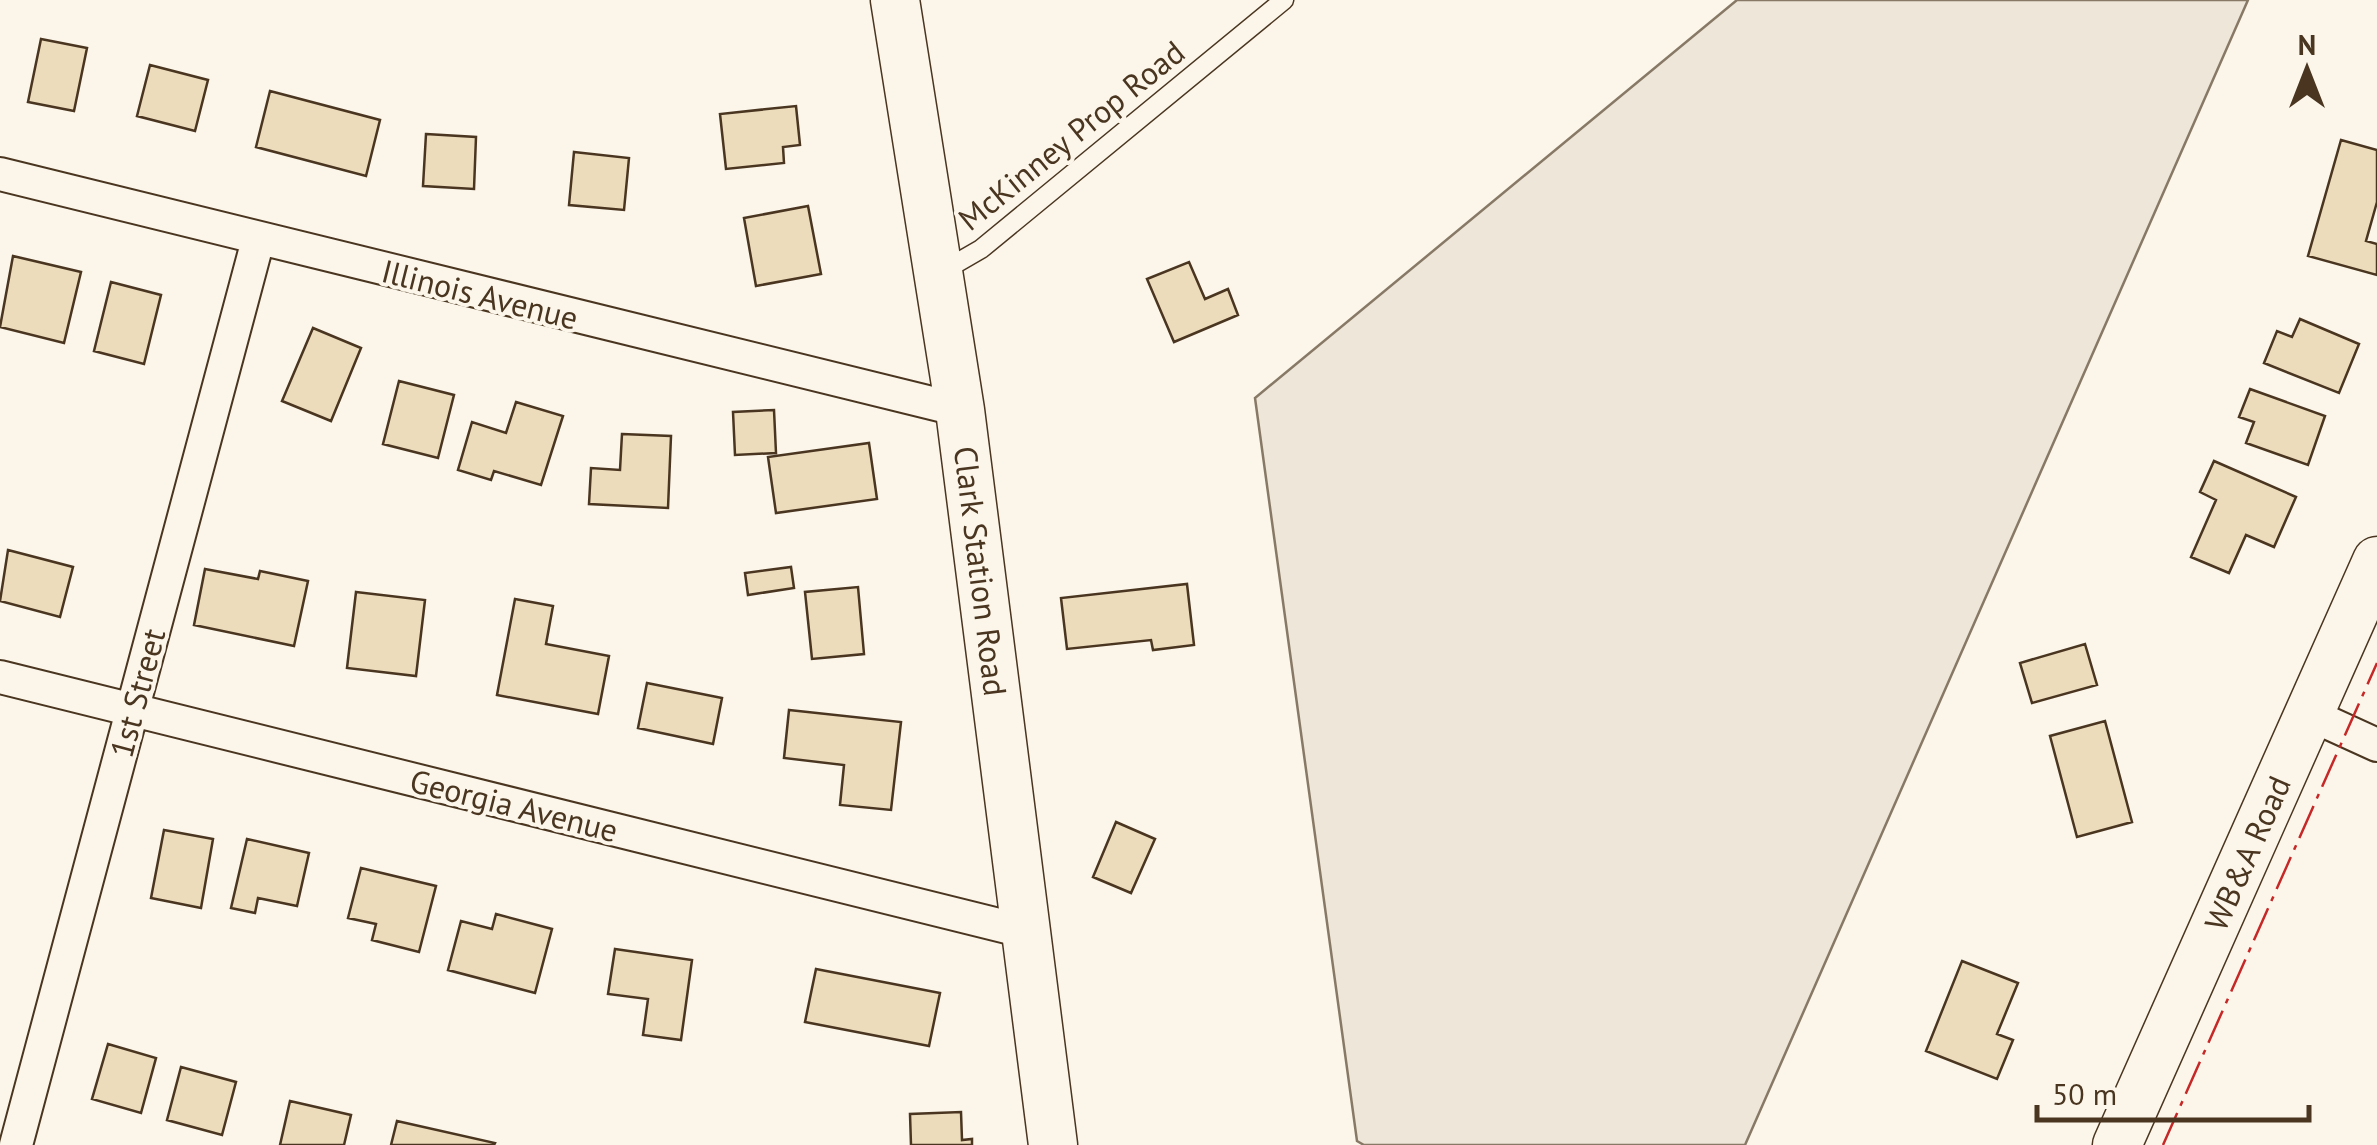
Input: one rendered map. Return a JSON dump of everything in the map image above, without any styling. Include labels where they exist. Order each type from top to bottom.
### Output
[{"type":"street","name":"Clark Station Road","points":[[895,0],[960,410],[1052,1145]]},
{"type":"street","name":"Illinois Avenue","points":[[0,174],[960,410]]},
{"type":"street","name":"1st Street","points":[[16,1145],[258,240]]},
{"type":"street","name":"WB&A Road","points":[[2117,1145],[2377,561]]},
{"type":"street","name":"Georgia Avenue","points":[[0,677],[1027,932]]},
{"type":"street","points":[[2309,714],[2377,745]]},
{"type":"lane","name":"McKinney Prop Road","points":[[938,274],[982,249],[1284,0]]},
{"type":"shaded area","points":[[1737,0],[2248,0],[1745,1145],[1364,1145],[1357,1141],[1255,398]]},
{"type":"building","points":[[41,39],[87,48],[74,111],[28,102]]},
{"type":"building","points":[[150,65],[208,80],[195,131],[137,116]]},
{"type":"building","points":[[270,91],[380,120],[366,176],[256,147]]},
{"type":"building","points":[[796,106],[800,145],[783,147],[784,163],[726,169],[720,114]]},
{"type":"building","points":[[426,134],[476,137],[474,189],[423,186]]},
{"type":"building","points":[[2341,140],[2377,150],[2377,202],[2366,241],[2377,244],[2377,275],[2308,256]]},
{"type":"building","points":[[574,152],[629,158],[624,210],[569,205]]},
{"type":"building","points":[[808,206],[821,274],[756,286],[744,218]]},
{"type":"building","points":[[13,256],[81,272],[64,343],[0,327]]},
{"type":"building","points":[[1189,262],[1205,299],[1228,289],[1238,315],[1174,342],[1147,279]]},
{"type":"building","points":[[111,282],[161,295],[144,364],[94,351]]},
{"type":"building","points":[[2300,319],[2359,344],[2339,393],[2264,363],[2277,331],[2292,337]]},
{"type":"building","points":[[313,328],[361,348],[331,421],[282,401]]},
{"type":"building","points":[[399,381],[454,395],[438,458],[383,444]]},
{"type":"building","points":[[2250,389],[2325,416],[2308,465],[2246,443],[2254,422],[2239,417]]},
{"type":"building","points":[[516,402],[563,416],[541,485],[494,471],[491,480],[458,470],[472,422],[506,433]]},
{"type":"building","points":[[774,410],[776,453],[735,455],[733,412]]},
{"type":"building","points":[[622,434],[671,436],[668,508],[589,504],[591,468],[620,470]]},
{"type":"building","points":[[869,443],[877,499],[776,513],[768,457]]},
{"type":"building","points":[[2214,461],[2296,497],[2274,547],[2246,535],[2229,573],[2191,557],[2216,500],[2200,492]]},
{"type":"building","points":[[8,550],[73,567],[60,617],[0,601]]},
{"type":"building","points":[[791,567],[794,588],[748,595],[745,573]]},
{"type":"building","points":[[205,569],[258,579],[260,571],[308,581],[294,646],[194,625]]},
{"type":"building","points":[[1187,584],[1194,645],[1153,650],[1151,640],[1067,649],[1061,598]]},
{"type":"building","points":[[858,587],[864,654],[812,659],[805,592]]},
{"type":"building","points":[[356,592],[425,600],[416,676],[347,668]]},
{"type":"building","points":[[515,599],[553,606],[546,644],[609,656],[598,714],[497,695]]},
{"type":"building","points":[[2085,644],[2097,685],[2032,703],[2020,663]]},
{"type":"building","points":[[647,683],[722,698],[713,744],[638,728]]},
{"type":"building","points":[[789,710],[901,722],[891,810],[840,805],[844,765],[784,758]]},
{"type":"building","points":[[2105,721],[2132,822],[2077,837],[2050,736]]},
{"type":"building","points":[[1116,822],[1155,839],[1131,893],[1093,877]]},
{"type":"building","points":[[164,830],[213,839],[201,908],[151,898]]},
{"type":"building","points":[[247,839],[309,853],[297,906],[258,898],[255,913],[231,908]]},
{"type":"building","points":[[361,868],[436,886],[419,952],[372,940],[376,924],[348,918]]},
{"type":"building","points":[[496,914],[552,929],[535,993],[448,970],[461,921],[492,929]]},
{"type":"building","points":[[615,949],[692,960],[681,1040],[643,1035],[648,999],[608,994]]},
{"type":"building","points":[[1962,961],[2018,983],[1997,1034],[2013,1040],[1997,1079],[1926,1051]]},
{"type":"building","points":[[816,969],[940,993],[929,1046],[805,1022]]},
{"type":"building","points":[[108,1044],[156,1058],[141,1113],[92,1099]]},
{"type":"building","points":[[181,1067],[236,1082],[222,1135],[167,1120]]},
{"type":"building","points":[[290,1101],[351,1115],[344,1145],[280,1145]]},
{"type":"building","points":[[961,1112],[962,1140],[972,1139],[972,1145],[911,1145],[910,1114]]},
{"type":"building","points":[[397,1121],[495,1143],[391,1145]]},
{"type":"power","points":[[2163,1145],[2377,663]]}]
